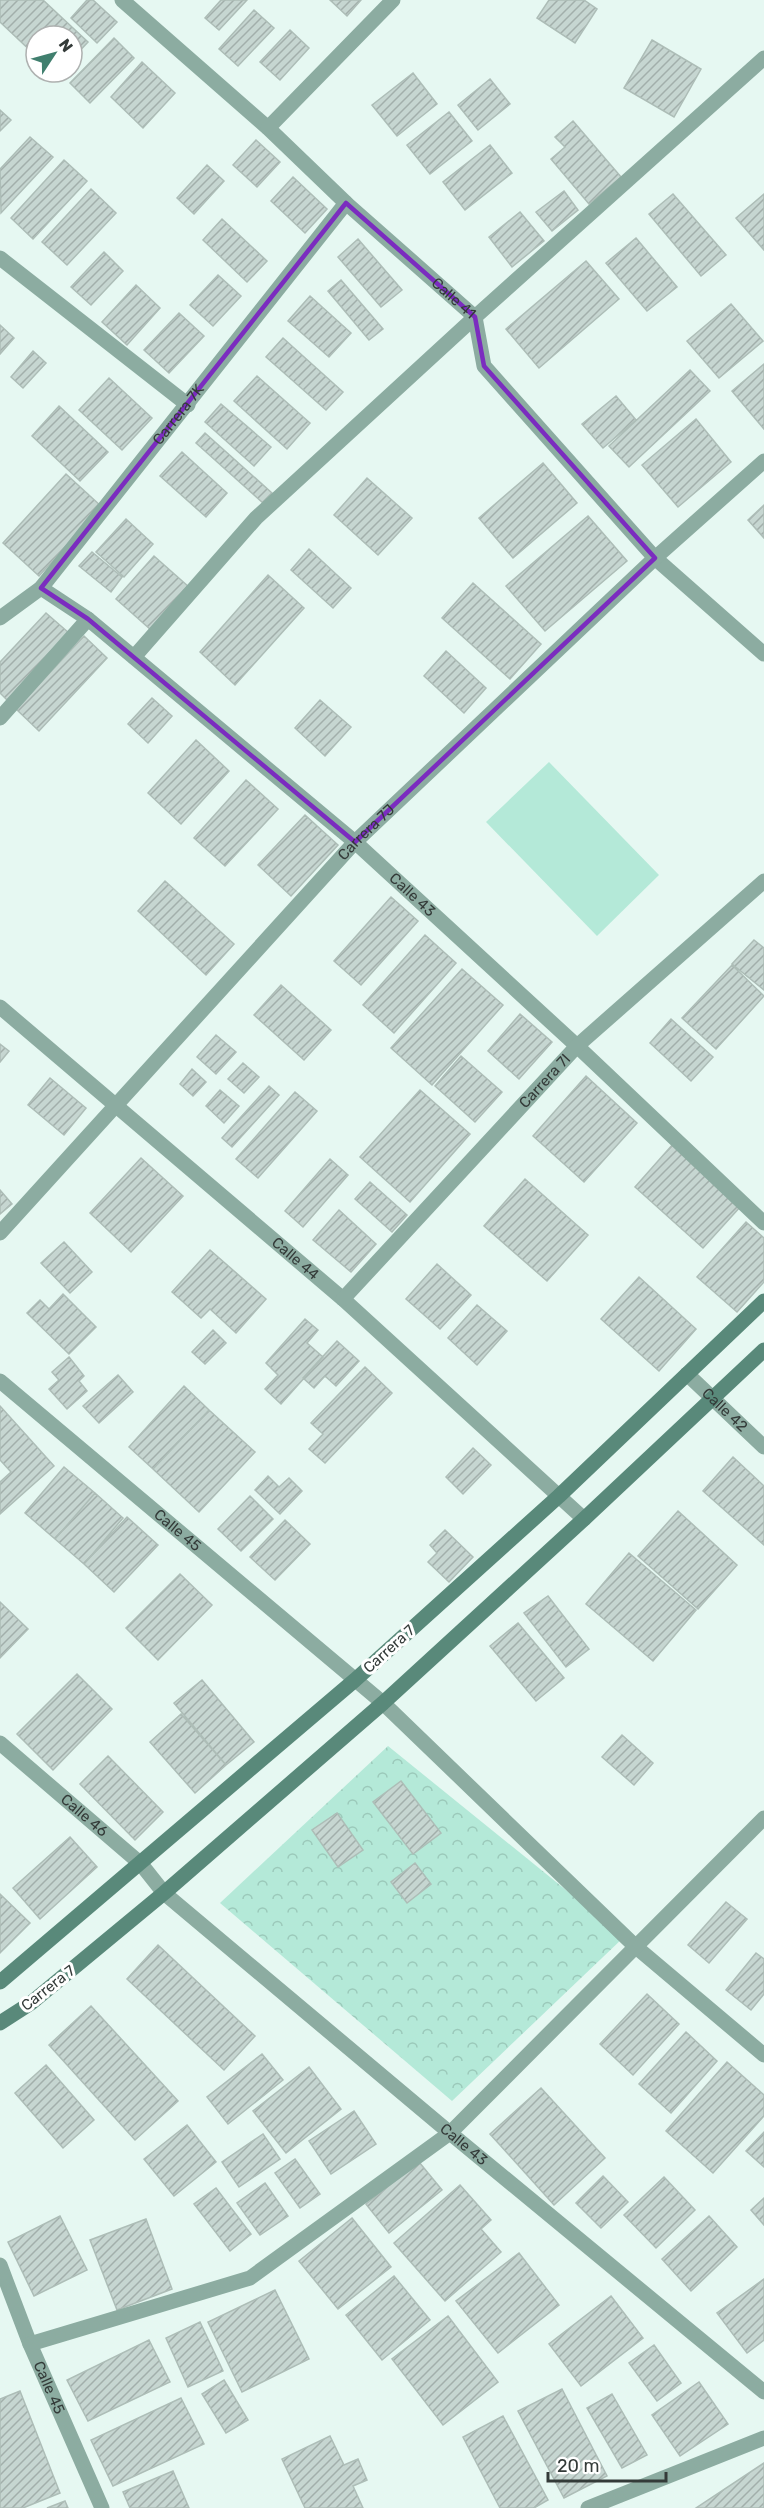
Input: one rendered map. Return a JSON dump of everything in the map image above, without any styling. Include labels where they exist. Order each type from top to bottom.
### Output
[{"type":"street","name":"Calle 41","points":[[122,0],[268,128],[346,203],[476,317],[484,366],[655,558],[764,654]]},
{"type":"street","points":[[268,128],[393,0]]},
{"type":"street","points":[[134,657],[256,519],[764,58]]},
{"type":"street","name":"Carrera 7K","points":[[0,618],[41,588],[346,203]]},
{"type":"street","points":[[0,258],[188,405]]},
{"type":"street","name":"Carrera 7J","points":[[0,1233],[355,842],[655,558],[764,461]]},
{"type":"street","name":"Calle 43","points":[[41,588],[88,619],[355,842],[577,1046],[764,1223]]},
{"type":"street","points":[[0,718],[88,619]]},
{"type":"street","name":"Carrera 7I","points":[[343,1299],[577,1046],[764,881]]},
{"type":"street","name":"Calle 44","points":[[0,1007],[343,1299],[584,1519]]},
{"type":"street","name":"Carrera 7","points":[[0,1982],[355,1680],[559,1496],[764,1301]]},
{"type":"street","name":"Carrera 7","points":[[0,2023],[31,2003],[164,1893],[383,1703],[764,1350]]},
{"type":"street","name":"Calle 42","points":[[687,1374],[764,1447]]},
{"type":"street","name":"Calle 45","points":[[0,1381],[355,1680]]},
{"type":"street","points":[[355,1680],[383,1703],[636,1947],[764,2055]]},
{"type":"street","name":"Calle 46","points":[[0,1743],[141,1864],[164,1893]]},
{"type":"street","points":[[30,2344],[250,2278],[450,2133],[764,1818]]},
{"type":"street","name":"Calle 43","points":[[164,1893],[764,2392]]},
{"type":"street","name":"Calle 45","points":[[0,2265],[30,2344],[102,2508]]},
{"type":"street","points":[[588,2508],[764,2438]]},
{"type":"highlighted area","points":[[346,203],[475,317],[484,366],[655,558],[355,842],[88,619],[41,588]]},
{"type":"green space","points":[[549,762],[659,875],[597,936],[486,822]]},
{"type":"green space","points":[[388,1746],[624,1937],[452,2101],[220,1903]]},
{"type":"building","points":[[0,0],[43,0],[69,24],[24,24],[24,45],[0,22]]},
{"type":"building","points":[[87,0],[93,0],[117,22],[97,43],[84,30],[84,24],[77,24],[71,18]]},
{"type":"building","points":[[221,0],[247,0],[219,30],[205,18]]},
{"type":"building","points":[[330,0],[361,0],[347,16]]},
{"type":"building","points":[[549,0],[584,0],[597,9],[575,43],[537,18]]},
{"type":"building","points":[[254,10],[274,28],[238,66],[219,49]]},
{"type":"building","points":[[290,30],[309,48],[280,80],[260,62]]},
{"type":"building","points":[[114,38],[134,58],[90,103],[71,84],[84,84],[84,69]]},
{"type":"building","points":[[652,40],[701,69],[674,117],[624,88]]},
{"type":"building","points":[[142,62],[175,93],[143,128],[111,97]]},
{"type":"building","points":[[413,73],[437,104],[397,136],[372,105]]},
{"type":"building","points":[[490,79],[510,104],[478,130],[458,105]]},
{"type":"building","points":[[0,110],[11,120],[0,131]]},
{"type":"building","points":[[449,112],[472,141],[430,174],[407,145]]},
{"type":"building","points":[[573,121],[621,177],[589,204],[551,159],[565,147],[555,137]]},
{"type":"building","points":[[30,137],[53,157],[1,213],[0,169]]},
{"type":"building","points":[[256,140],[280,162],[257,187],[233,165]]},
{"type":"building","points":[[490,145],[512,173],[465,210],[443,182]]},
{"type":"building","points":[[64,160],[87,181],[33,239],[11,218]]},
{"type":"building","points":[[207,165],[224,181],[194,214],[177,198]]},
{"type":"building","points":[[293,177],[327,209],[305,233],[271,201]]},
{"type":"building","points":[[91,189],[116,213],[67,265],[42,242]]},
{"type":"building","points":[[564,191],[578,210],[552,231],[536,212]]},
{"type":"building","points":[[673,194],[726,255],[701,276],[649,214]]},
{"type":"building","points":[[764,194],[764,250],[736,218]]},
{"type":"building","points":[[520,212],[544,241],[512,267],[489,237]]},
{"type":"building","points":[[222,219],[267,261],[247,282],[203,240]]},
{"type":"building","points":[[636,238],[677,287],[647,311],[606,263]]},
{"type":"building","points":[[358,239],[402,290],[381,307],[338,257]]},
{"type":"building","points":[[104,252],[123,271],[91,305],[71,287]]},
{"type":"building","points":[[586,261],[619,299],[539,368],[506,329]]},
{"type":"building","points":[[218,275],[241,296],[213,326],[190,305]]},
{"type":"building","points":[[341,280],[383,329],[369,340],[328,291]]},
{"type":"building","points":[[136,285],[160,308],[127,345],[102,322]]},
{"type":"building","points":[[310,296],[351,333],[329,357],[288,321]]},
{"type":"building","points":[[731,304],[763,341],[719,378],[687,341]]},
{"type":"building","points":[[179,313],[204,336],[169,373],[144,350]]},
{"type":"building","points":[[0,325],[14,338],[0,354]]},
{"type":"building","points":[[283,338],[343,392],[326,410],[266,357]]},
{"type":"building","points":[[33,351],[46,363],[23,388],[11,377]]},
{"type":"building","points":[[764,364],[764,429],[732,391]]},
{"type":"building","points":[[690,370],[710,391],[629,467],[609,446]]},
{"type":"building","points":[[257,376],[310,423],[287,449],[234,401]]},
{"type":"building","points":[[109,378],[152,418],[122,450],[79,410]]},
{"type":"building","points":[[616,396],[636,420],[603,448],[582,424]]},
{"type":"building","points":[[221,404],[271,447],[254,466],[205,422]]},
{"type":"building","points":[[59,406],[108,452],[80,481],[32,436]]},
{"type":"building","points":[[696,419],[731,462],[678,507],[642,465]]},
{"type":"building","points":[[205,433],[272,493],[263,503],[196,443]]},
{"type":"building","points":[[182,452],[227,493],[206,517],[160,476]]},
{"type":"building","points":[[543,463],[577,503],[513,558],[479,518]]},
{"type":"building","points":[[66,474],[102,507],[39,576],[3,543]]},
{"type":"building","points":[[367,478],[412,518],[378,555],[334,515]]},
{"type":"building","points":[[764,505],[764,538],[748,520]]},
{"type":"building","points":[[588,516],[627,561],[545,631],[506,586]]},
{"type":"building","points":[[126,519],[153,544],[124,577],[96,552]]},
{"type":"building","points":[[309,549],[351,588],[333,608],[291,570]]},
{"type":"building","points":[[92,552],[122,577],[111,592],[79,566]]},
{"type":"building","points":[[154,556],[189,587],[151,630],[116,599]]},
{"type":"building","points":[[268,575],[304,608],[235,685],[200,652]]},
{"type":"building","points":[[473,583],[541,644],[510,679],[442,618]]},
{"type":"building","points":[[46,613],[69,633],[7,700],[0,693],[0,662]]},
{"type":"building","points":[[84,636],[107,658],[39,731],[16,709]]},
{"type":"building","points":[[446,651],[486,688],[464,713],[424,676]]},
{"type":"building","points":[[152,698],[172,716],[148,743],[128,724]]},
{"type":"building","points":[[320,700],[351,727],[325,756],[295,728]]},
{"type":"building","points":[[196,740],[229,771],[181,824],[148,793]]},
{"type":"building","points":[[246,780],[278,809],[225,866],[194,838]]},
{"type":"building","points":[[305,815],[338,845],[291,896],[258,865]]},
{"type":"building","points":[[165,881],[234,944],[206,975],[138,911]]},
{"type":"building","points":[[391,897],[418,921],[361,985],[334,961]]},
{"type":"building","points":[[425,935],[456,963],[394,1033],[363,1005]]},
{"type":"building","points":[[754,940],[764,948],[764,990],[732,964]]},
{"type":"building","points":[[732,965],[764,996],[716,1049],[682,1018]]},
{"type":"building","points":[[462,969],[503,1005],[432,1085],[391,1048]]},
{"type":"building","points":[[281,985],[331,1030],[304,1060],[254,1015]]},
{"type":"building","points":[[520,1014],[552,1042],[519,1079],[488,1051]]},
{"type":"building","points":[[671,1019],[713,1057],[691,1081],[650,1043]]},
{"type":"building","points":[[216,1035],[236,1052],[216,1074],[197,1057]]},
{"type":"building","points":[[0,1044],[9,1051],[0,1062]]},
{"type":"building","points":[[461,1056],[502,1092],[475,1122],[435,1086]]},
{"type":"building","points":[[243,1063],[259,1077],[244,1093],[228,1079]]},
{"type":"building","points":[[192,1069],[206,1082],[193,1096],[180,1084]]},
{"type":"building","points":[[586,1076],[637,1123],[584,1182],[533,1136]]},
{"type":"building","points":[[50,1078],[86,1108],[64,1135],[28,1105]]},
{"type":"building","points":[[269,1086],[279,1095],[232,1147],[222,1138]]},
{"type":"building","points":[[220,1090],[239,1106],[224,1123],[206,1106]]},
{"type":"building","points":[[420,1090],[470,1134],[410,1202],[360,1157]]},
{"type":"building","points":[[295,1092],[317,1111],[258,1178],[236,1159]]},
{"type":"building","points":[[673,1144],[741,1206],[703,1248],[635,1187]]},
{"type":"building","points":[[141,1158],[183,1196],[131,1252],[90,1213]]},
{"type":"building","points":[[330,1159],[348,1175],[303,1227],[285,1211]]},
{"type":"building","points":[[525,1179],[588,1235],[547,1281],[484,1226]]},
{"type":"building","points":[[370,1182],[407,1215],[392,1232],[355,1199]]},
{"type":"building","points":[[0,1190],[12,1204],[0,1214]]},
{"type":"building","points":[[339,1210],[376,1244],[351,1272],[313,1240]]},
{"type":"building","points":[[746,1222],[764,1238],[764,1282],[737,1312],[697,1277]]},
{"type":"building","points":[[64,1242],[92,1272],[70,1293],[41,1263]]},
{"type":"building","points":[[210,1250],[266,1299],[236,1333],[210,1309],[201,1318],[172,1292]]},
{"type":"building","points":[[437,1264],[471,1295],[440,1329],[406,1299]]},
{"type":"building","points":[[639,1277],[696,1329],[659,1371],[601,1319]]},
{"type":"building","points":[[63,1294],[96,1327],[69,1354],[27,1313],[40,1300],[49,1309]]},
{"type":"building","points":[[477,1305],[507,1331],[477,1365],[448,1338]]},
{"type":"building","points":[[305,1319],[318,1330],[307,1343],[323,1357],[281,1404],[265,1389],[278,1375],[266,1363]]},
{"type":"building","points":[[213,1330],[226,1343],[205,1364],[192,1352]]},
{"type":"building","points":[[337,1341],[359,1361],[336,1386],[325,1376],[314,1388],[303,1378]]},
{"type":"building","points":[[69,1357],[84,1376],[79,1381],[87,1391],[67,1409],[49,1389],[59,1380],[52,1372]]},
{"type":"building","points":[[365,1367],[392,1393],[325,1463],[309,1449],[323,1434],[311,1423]]},
{"type":"building","points":[[118,1375],[133,1392],[99,1423],[83,1406]]},
{"type":"building","points":[[184,1386],[209,1410],[153,1469],[129,1447]]},
{"type":"building","points":[[0,1406],[54,1466],[0,1514],[0,1482],[11,1472],[0,1460]]},
{"type":"building","points":[[209,1410],[255,1452],[199,1512],[153,1469]]},
{"type":"building","points":[[473,1448],[491,1465],[463,1494],[446,1477]]},
{"type":"building","points":[[733,1457],[764,1486],[764,1545],[703,1491]]},
{"type":"building","points":[[64,1467],[95,1493],[55,1539],[25,1513]]},
{"type":"building","points":[[268,1476],[279,1487],[289,1478],[302,1491],[280,1514],[255,1490]]},
{"type":"building","points":[[95,1493],[123,1518],[84,1564],[55,1539]]},
{"type":"building","points":[[250,1496],[273,1519],[241,1551],[218,1529]]},
{"type":"building","points":[[678,1511],[737,1565],[698,1609],[638,1556]]},
{"type":"building","points":[[127,1517],[158,1545],[114,1592],[84,1564]]},
{"type":"building","points":[[285,1520],[310,1544],[275,1580],[250,1557]]},
{"type":"building","points":[[445,1530],[473,1557],[449,1582],[428,1562],[437,1553],[430,1545]]},
{"type":"building","points":[[629,1553],[696,1610],[653,1661],[586,1604]]},
{"type":"building","points":[[180,1574],[212,1605],[158,1660],[126,1628]]},
{"type":"building","points":[[548,1596],[589,1649],[566,1667],[524,1613]]},
{"type":"building","points":[[0,1602],[28,1629],[0,1658]]},
{"type":"building","points":[[518,1623],[564,1678],[536,1701],[490,1646]]},
{"type":"building","points":[[77,1674],[112,1709],[53,1770],[17,1734]]},
{"type":"building","points":[[202,1680],[254,1742],[226,1765],[174,1703]]},
{"type":"building","points":[[181,1714],[226,1765],[195,1793],[150,1742]]},
{"type":"building","points":[[622,1735],[653,1763],[634,1785],[602,1757]]},
{"type":"building","points":[[108,1756],[163,1812],[135,1840],[80,1784]]},
{"type":"building","points":[[401,1781],[441,1833],[413,1854],[373,1802]]},
{"type":"building","points":[[337,1813],[363,1850],[338,1867],[312,1830]]},
{"type":"building","points":[[70,1837],[97,1867],[40,1919],[13,1888]]},
{"type":"building","points":[[415,1863],[431,1884],[407,1903],[391,1882]]},
{"type":"building","points":[[0,1894],[30,1923],[0,1953]]},
{"type":"building","points":[[726,1902],[747,1919],[709,1963],[688,1945]]},
{"type":"building","points":[[158,1945],[255,2036],[224,2070],[127,1979]]},
{"type":"building","points":[[756,1953],[764,1959],[764,1994],[751,2010],[726,1990]]},
{"type":"building","points":[[647,1994],[679,2024],[633,2075],[600,2044]]},
{"type":"building","points":[[91,2006],[178,2101],[135,2140],[49,2045]]},
{"type":"building","points":[[686,2032],[717,2061],[671,2113],[639,2084]]},
{"type":"building","points":[[262,2054],[283,2080],[228,2124],[207,2097]]},
{"type":"building","points":[[727,2062],[764,2095],[764,2116],[713,2173],[666,2131]]},
{"type":"building","points":[[46,2065],[94,2120],[63,2148],[15,2093]]},
{"type":"building","points":[[309,2067],[341,2109],[286,2153],[253,2111]]},
{"type":"building","points":[[541,2088],[605,2158],[554,2205],[490,2134]]},
{"type":"building","points":[[354,2111],[376,2144],[331,2174],[309,2141]]},
{"type":"building","points":[[187,2125],[216,2162],[174,2196],[144,2159]]},
{"type":"building","points":[[764,2132],[764,2167],[746,2151]]},
{"type":"building","points":[[263,2134],[280,2159],[239,2187],[222,2162]]},
{"type":"building","points":[[295,2159],[320,2194],[300,2208],[275,2173]]},
{"type":"building","points":[[419,2162],[442,2190],[389,2233],[366,2204]]},
{"type":"building","points":[[603,2176],[628,2202],[601,2228],[576,2203]]},
{"type":"building","points":[[664,2177],[695,2210],[656,2248],[624,2215]]},
{"type":"building","points":[[265,2183],[288,2216],[260,2235],[237,2203]]},
{"type":"building","points":[[460,2185],[491,2220],[481,2229],[501,2252],[445,2301],[394,2243]]},
{"type":"building","points":[[216,2188],[251,2234],[230,2251],[194,2204]]},
{"type":"building","points":[[764,2198],[764,2225],[751,2210]]},
{"type":"building","points":[[60,2216],[87,2270],[34,2296],[8,2242]]},
{"type":"building","points":[[709,2216],[737,2247],[691,2291],[662,2259]]},
{"type":"building","points":[[352,2218],[391,2267],[338,2309],[299,2261]]},
{"type":"building","points":[[146,2219],[172,2289],[117,2310],[90,2240]]},
{"type":"building","points":[[519,2253],[559,2305],[498,2353],[456,2301]]},
{"type":"building","points":[[394,2276],[430,2320],[382,2360],[346,2315]]},
{"type":"building","points":[[764,2279],[764,2340],[747,2353],[717,2313]]},
{"type":"building","points":[[275,2290],[309,2359],[242,2392],[208,2322]]},
{"type":"building","points":[[611,2296],[643,2338],[581,2386],[549,2344]]},
{"type":"building","points":[[448,2316],[498,2382],[443,2425],[392,2359]]},
{"type":"building","points":[[200,2322],[223,2371],[188,2387],[166,2338]]},
{"type":"building","points":[[149,2340],[170,2382],[88,2421],[67,2380]]},
{"type":"building","points":[[654,2345],[681,2383],[657,2401],[629,2363]]},
{"type":"building","points":[[224,2380],[248,2420],[226,2433],[202,2394]]},
{"type":"building","points":[[699,2382],[728,2424],[680,2456],[652,2415]]},
{"type":"building","points":[[562,2389],[607,2476],[564,2498],[518,2411]]},
{"type":"building","points":[[20,2391],[60,2493],[23,2508],[0,2508],[0,2399]]},
{"type":"building","points":[[612,2394],[647,2455],[622,2468],[587,2408]]},
{"type":"building","points":[[181,2398],[204,2444],[113,2486],[91,2440]]},
{"type":"building","points":[[503,2416],[548,2500],[534,2508],[500,2508],[463,2437]]},
{"type":"building","points":[[330,2436],[344,2465],[358,2459],[367,2480],[353,2486],[363,2508],[305,2508],[282,2459]]},
{"type":"building","points":[[764,2463],[764,2508],[696,2508]]},
{"type":"building","points":[[173,2471],[189,2508],[130,2508],[123,2492]]},
{"type":"building","points":[[65,2501],[68,2508],[47,2508]]}]
